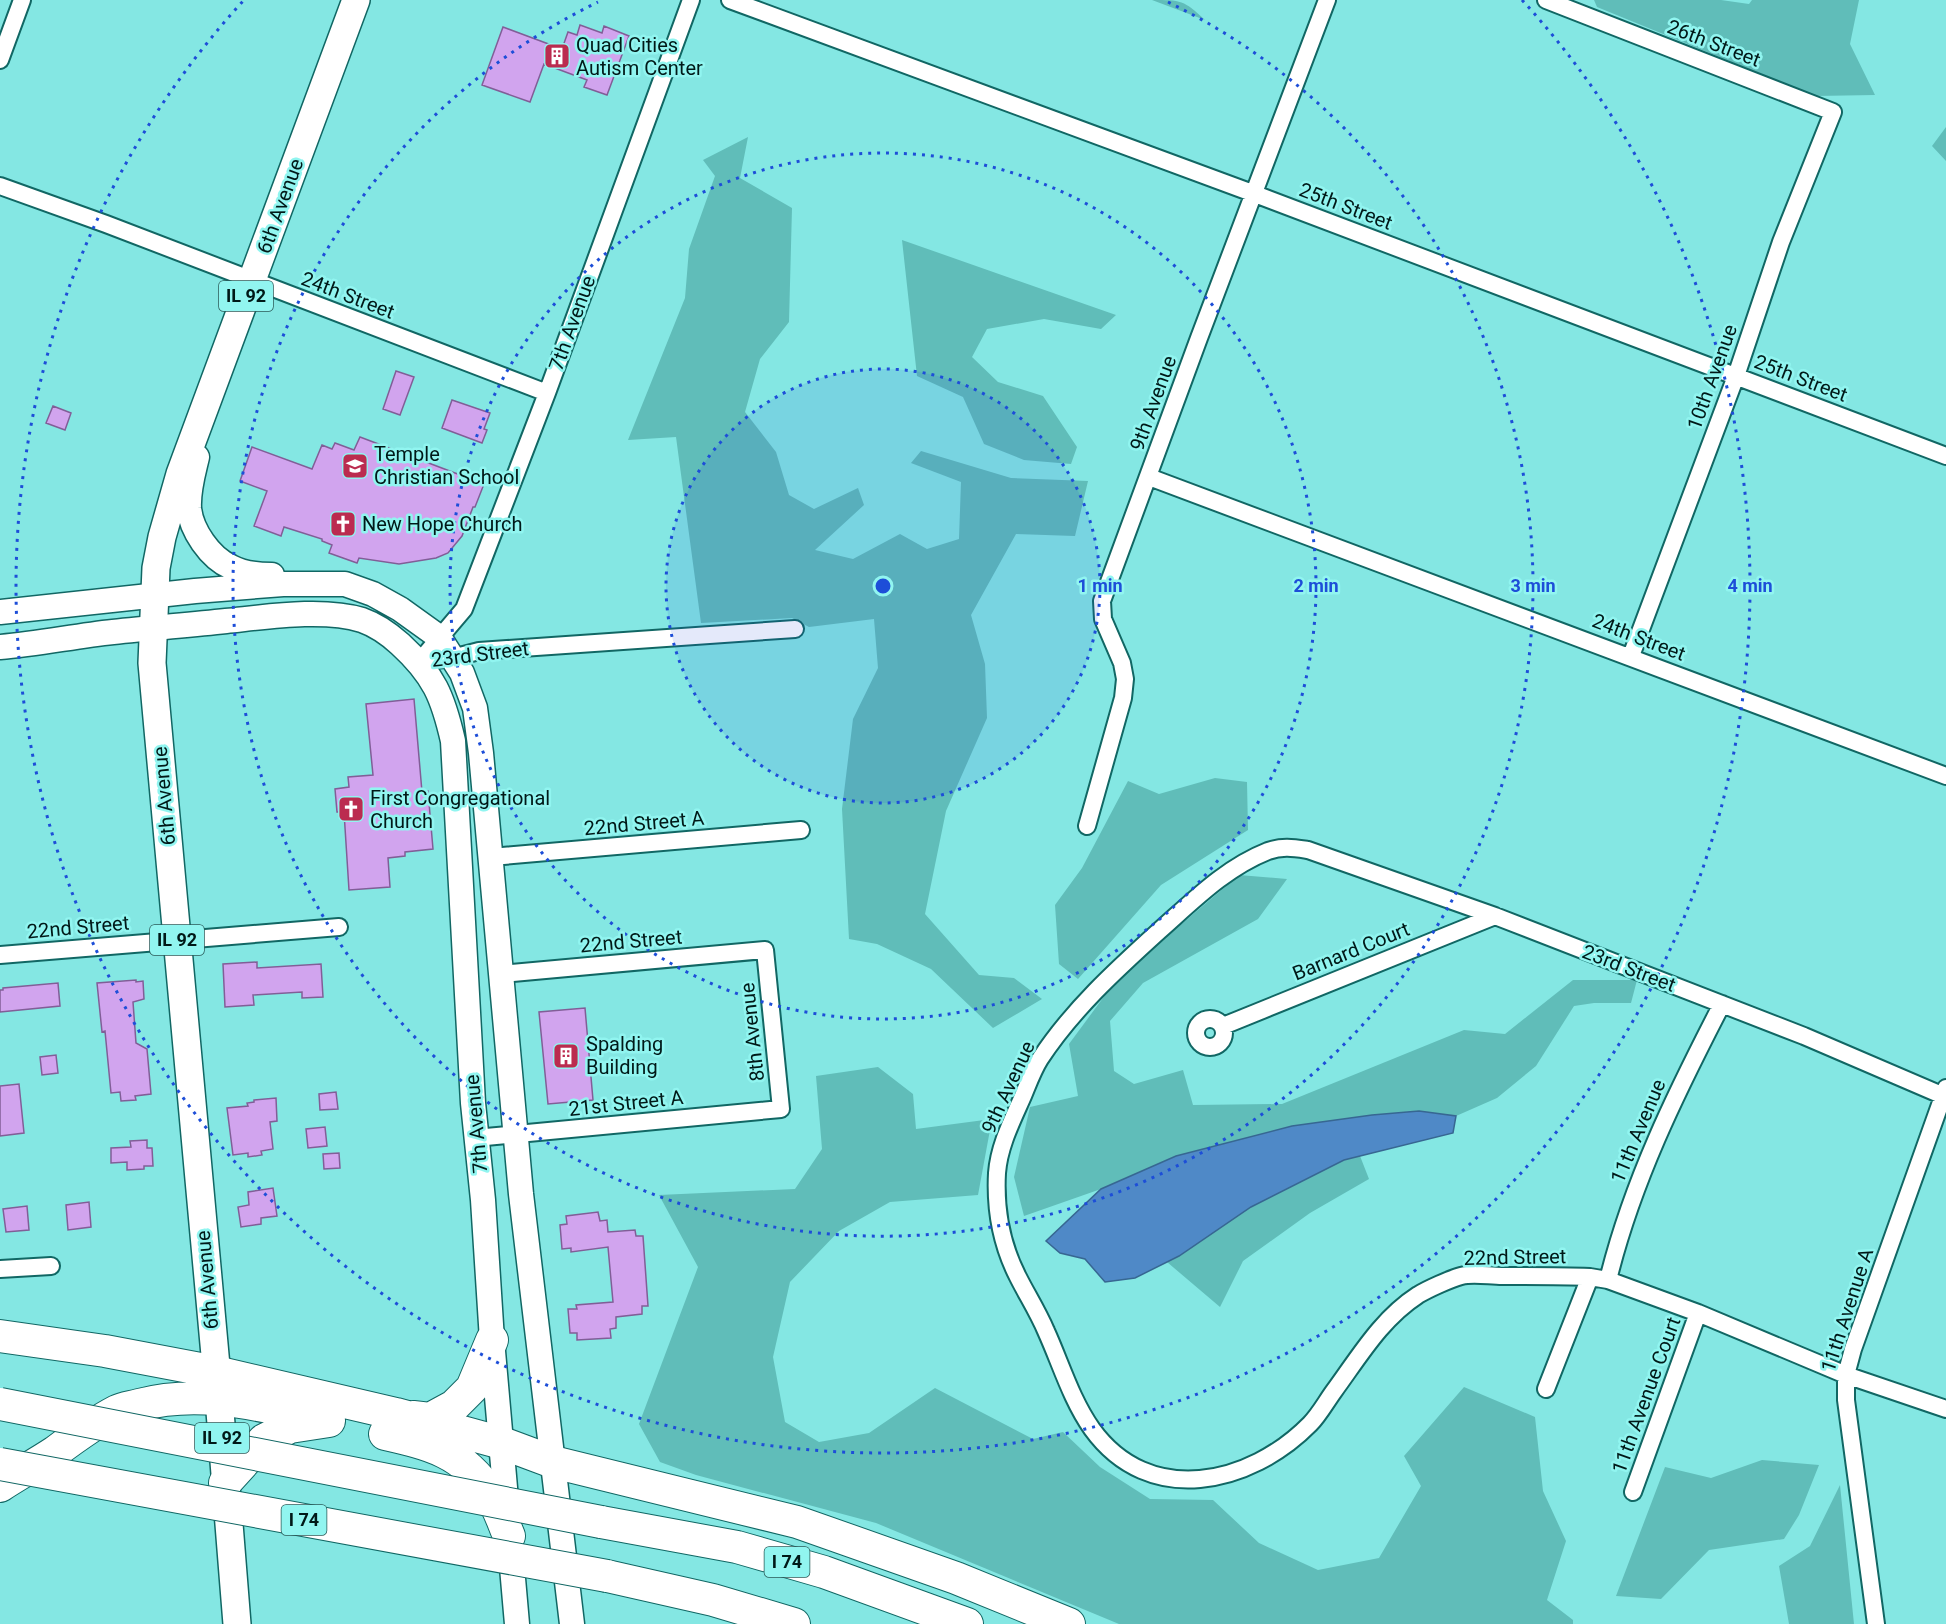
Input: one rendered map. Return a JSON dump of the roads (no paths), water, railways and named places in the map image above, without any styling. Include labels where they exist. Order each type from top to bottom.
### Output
[{"type":"highway","points":[[0,1336],[105,1351],[218,1386],[265,1406],[416,1441],[454,1455],[472,1471],[490,1494],[509,1536]]},
{"type":"highway","points":[[0,1486],[53,1453],[84,1430],[119,1410],[151,1402],[182,1399],[218,1386],[430,1419],[454,1406],[472,1388],[492,1340]]},
{"type":"highway","name":"I 74","points":[[0,1404],[737,1547],[825,1572],[967,1624]]},
{"type":"highway","points":[[396,1414],[501,1443],[553,1462],[797,1522],[956,1578],[1069,1624]]},
{"type":"highway","points":[[225,1483],[264,1440],[290,1427],[329,1421]]},
{"type":"highway","name":"I 74","points":[[0,1464],[607,1576],[713,1600],[794,1624]]},
{"type":"main road","name":"6th Avenue","points":[[237,1624],[218,1386],[152,663],[156,568],[170,505],[356,0]]},
{"type":"main road","points":[[215,382],[189,490],[189,510],[195,528],[205,545],[231,568],[263,575],[307,574],[345,584]]},
{"type":"main road","name":"23rd Street","points":[[0,612],[283,584],[345,584],[373,594],[400,609],[439,637]]},
{"type":"main road","name":"23rd Street","points":[[0,647],[154,628],[311,614],[362,620],[389,634],[419,662]]},
{"type":"main road","name":"7th Avenue","points":[[439,637],[462,673],[475,708],[531,1291],[572,1624]]},
{"type":"main road","name":"7th Avenue","points":[[419,662],[432,679],[446,709],[453,741],[475,1138],[483,1200],[492,1340],[517,1624]]},
{"type":"street","points":[[0,60],[22,0]]},
{"type":"street","name":"7th Avenue","points":[[419,662],[464,609],[547,393],[691,0]]},
{"type":"street","name":"25th Street","points":[[730,0],[1255,194],[1946,456]]},
{"type":"street","name":"9th Avenue","points":[[1087,826],[1123,698],[1125,680],[1118,650],[1103,619],[1102,601],[1328,0]]},
{"type":"street","name":"26th Street","points":[[1546,0],[1833,112]]},
{"type":"street","name":"10th Avenue","points":[[1631,656],[1736,376],[1781,242],[1833,112]]},
{"type":"street","name":"24th Street","points":[[0,186],[547,393]]},
{"type":"street","name":"24th Street","points":[[1149,477],[1946,776]]},
{"type":"street","name":"23rd Street","points":[[419,662],[487,650],[795,629]]},
{"type":"street","name":"22nd Street A","points":[[491,857],[801,830]]},
{"type":"street","name":"9th Avenue","points":[[1071,1393],[1046,1330],[1009,1257],[997,1216],[998,1168],[1004,1139],[1038,1062],[1059,1032],[1091,995],[1216,880],[1246,861],[1271,850],[1288,847],[1308,850]]},
{"type":"street","name":"23rd Street","points":[[1308,850],[1495,916],[1804,1035],[1945,1094]]},
{"type":"street","name":"Barnard Court","points":[[1223,1026],[1495,916]]},
{"type":"street","name":"22nd Street","points":[[0,955],[339,927]]},
{"type":"street","name":"22nd Street","points":[[501,974],[765,950]]},
{"type":"street","name":"8th Avenue","points":[[765,950],[781,1109]]},
{"type":"street","name":"11th Avenue","points":[[1608,1280],[1618,1242],[1648,1157],[1683,1079],[1722,1004]]},
{"type":"street","name":"11th Avenue A","points":[[1876,1624],[1846,1400],[1846,1375],[1853,1349],[1945,1094]]},
{"type":"street","name":"21st Street A","points":[[475,1138],[781,1109]]},
{"type":"street","points":[[0,1269],[51,1266]]},
{"type":"street","name":"22nd Street","points":[[1071,1393],[1093,1430],[1119,1456],[1166,1480],[1195,1481],[1220,1476],[1270,1455],[1312,1422],[1377,1332],[1396,1312],[1420,1294],[1462,1276],[1590,1277],[1608,1280],[1698,1313],[1846,1375],[1946,1409]]},
{"type":"street","points":[[1546,1389],[1590,1277]]},
{"type":"street","name":"11th Avenue Court","points":[[1634,1492],[1698,1313]]},
{"type":"place","name":"Quad Cities Autism Center","points":[[557,56]]},
{"type":"place","name":"Temple Christian School","points":[[355,466]]},
{"type":"place","name":"New Hope Church","points":[[343,524]]},
{"type":"place","name":"First Congregational Church","points":[[351,809]]},
{"type":"place","name":"Spalding Building","points":[[566,1056]]}]
